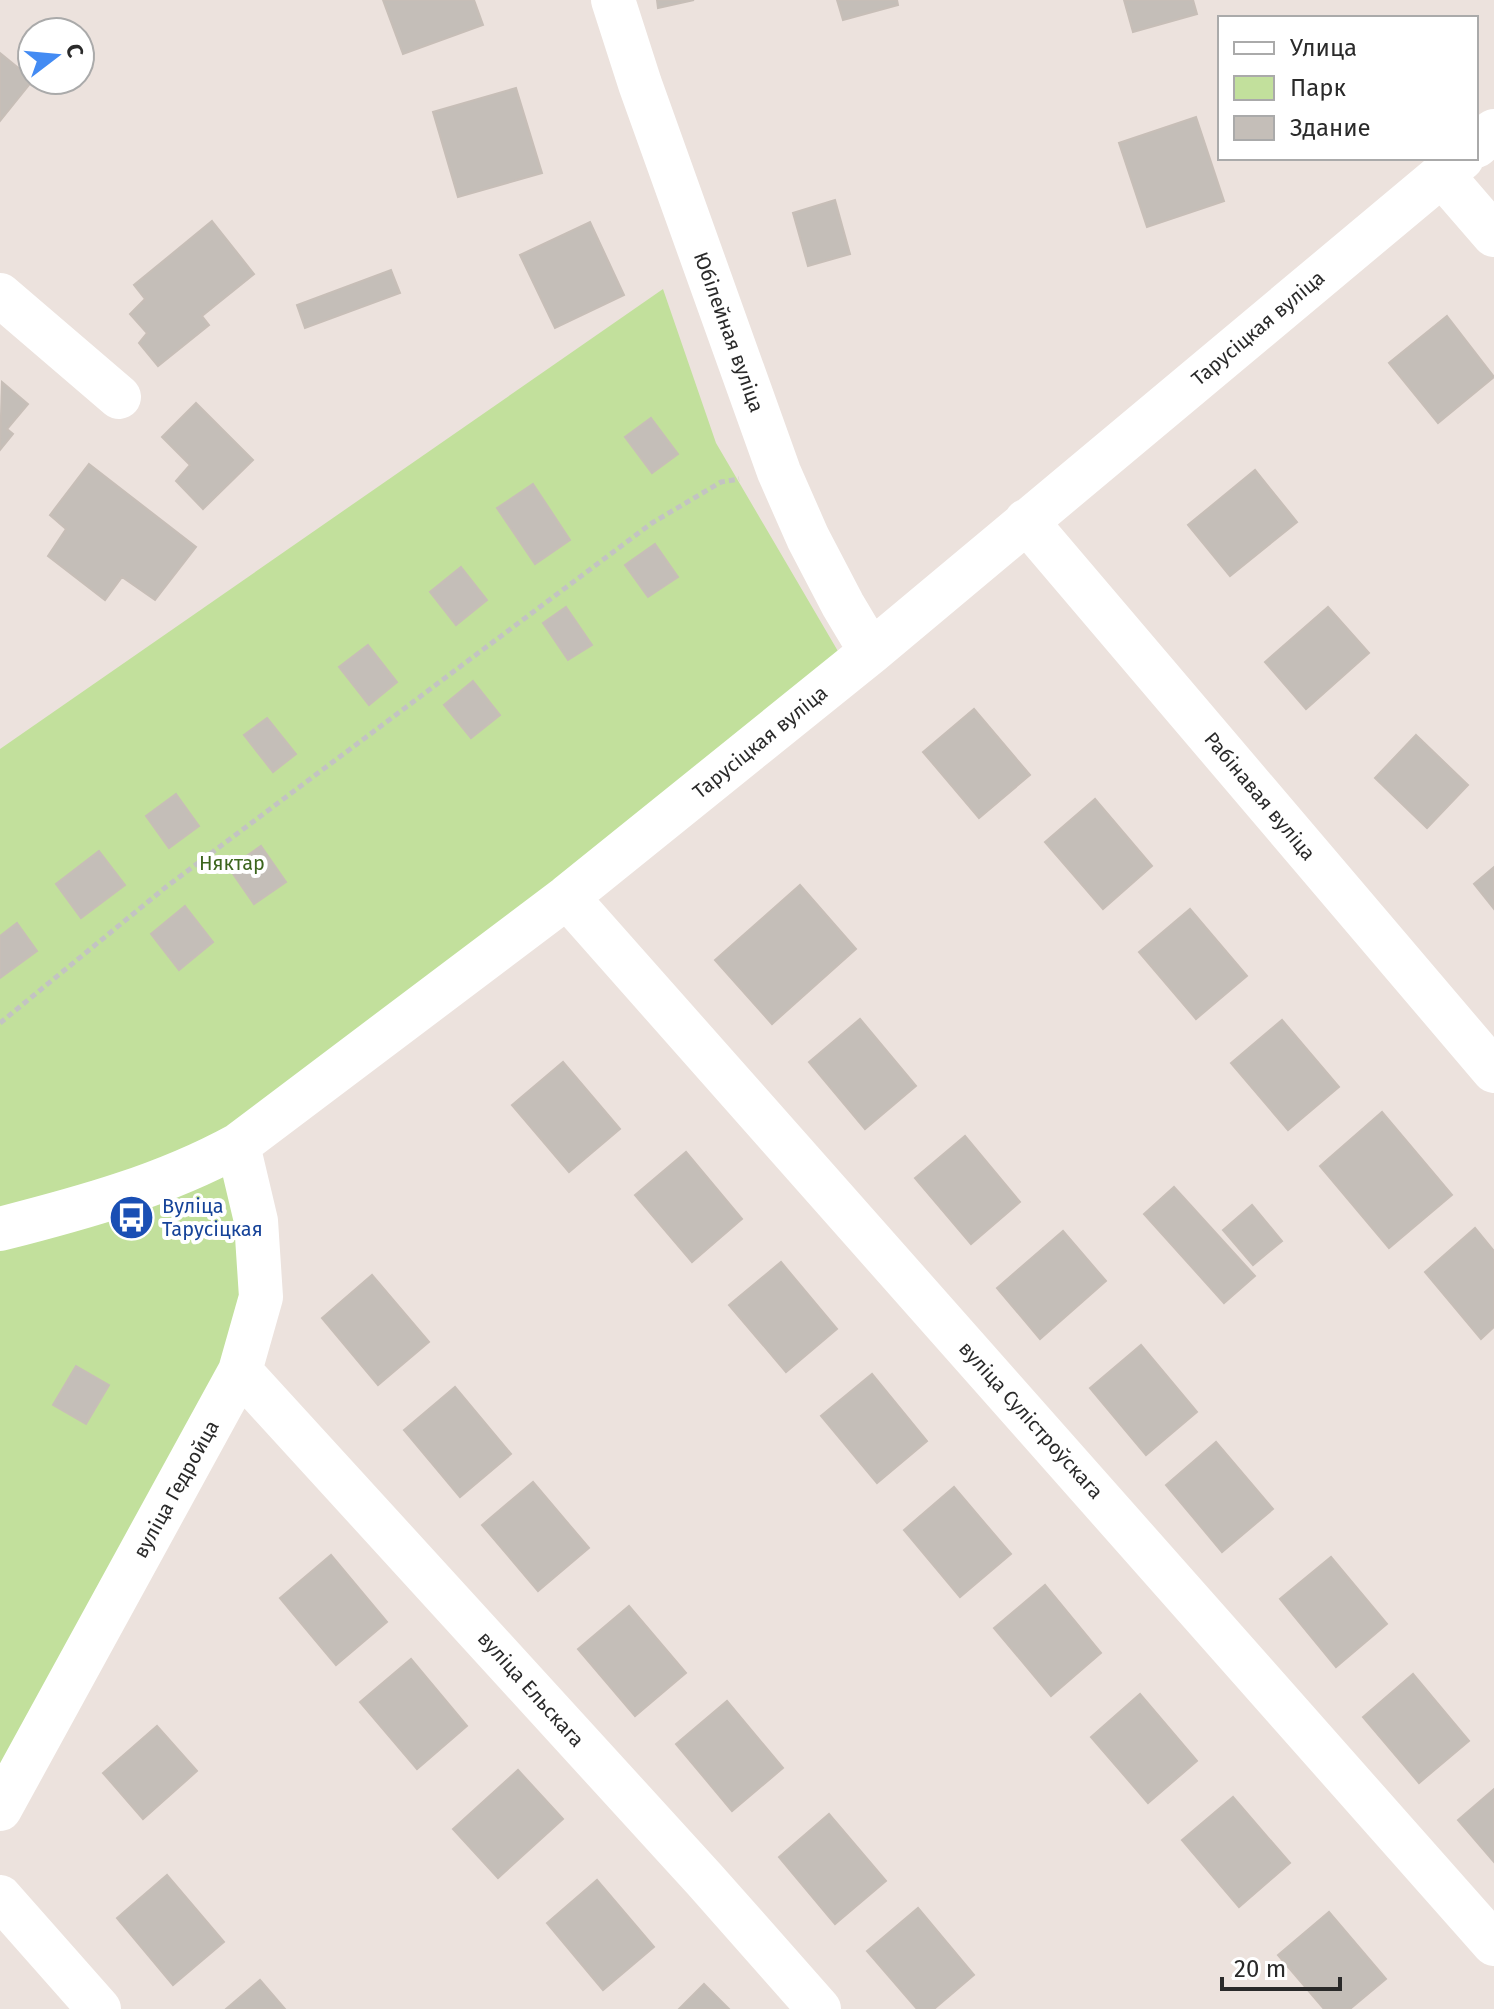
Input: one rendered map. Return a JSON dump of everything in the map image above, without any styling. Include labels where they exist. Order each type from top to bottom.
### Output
[{"type":"street","name":"Юбілейная вуліца","points":[[613,0],[779,472],[808,538],[871,652]]},
{"type":"street","points":[[1478,144],[1494,131]]},
{"type":"street","points":[[1452,167],[1494,235]]},
{"type":"street","name":"Тарусіцкая вуліца","points":[[0,1229],[144,1187],[198,1167],[238,1145],[567,897],[871,652],[1452,167]]},
{"type":"street","points":[[0,295],[119,397]]},
{"type":"street","name":"Рабінавая вуліца","points":[[1026,521],[1494,1071]]},
{"type":"street","name":"вуліца Сулістроўскага","points":[[567,897],[1494,1944]]},
{"type":"street","name":"вуліца Гедройца","points":[[0,1809],[240,1371],[261,1297],[256,1221],[238,1145]]},
{"type":"street","name":"вуліца Ельскага","points":[[240,1371],[819,2009]]},
{"type":"street","points":[[0,1897],[99,2009]]},
{"type":"path","points":[[0,1023],[166,887],[652,523],[721,482],[779,472]]},
{"type":"green space","name":"Няктар","points":[[663,289],[716,443],[849,670],[238,1145],[261,1297],[0,1809],[0,749]]},
{"type":"building","points":[[383,0],[474,0],[483,25],[403,54]]},
{"type":"building","points":[[657,0],[694,0],[658,8]]},
{"type":"building","points":[[837,0],[897,0],[898,5],[843,20]]},
{"type":"building","points":[[1124,0],[1193,0],[1197,14],[1133,32]]},
{"type":"building","points":[[0,53],[16,66],[16,96],[20,96],[0,121]]},
{"type":"building","points":[[516,88],[542,173],[458,197],[433,112]]},
{"type":"building","points":[[1196,117],[1224,201],[1147,227],[1119,143]]},
{"type":"building","points":[[835,200],[850,254],[808,266],[793,213]]},
{"type":"building","points":[[212,221],[254,274],[202,316],[209,325],[158,366],[139,343],[147,333],[130,314],[145,299],[134,285]]},
{"type":"building","points":[[590,222],[624,295],[555,328],[520,255]]},
{"type":"building","points":[[391,270],[400,293],[305,328],[297,305]]},
{"type":"building","points":[[1447,316],[1494,377],[1438,423],[1389,363]]},
{"type":"building","points":[[2,382],[28,404],[7,429],[13,434],[0,450]]},
{"type":"building","points":[[196,403],[253,460],[203,509],[176,481],[190,465],[162,437]]},
{"type":"building","points":[[651,418],[678,454],[652,473],[625,437]]},
{"type":"building","points":[[89,464],[196,547],[155,600],[122,577],[105,600],[48,556],[66,529],[50,515]]},
{"type":"building","points":[[1255,470],[1297,522],[1230,576],[1188,525]]},
{"type":"building","points":[[533,484],[570,540],[535,564],[497,508]]},
{"type":"building","points":[[655,544],[678,577],[648,597],[625,565]]},
{"type":"building","points":[[461,567],[487,600],[456,625],[430,592]]},
{"type":"building","points":[[566,607],[592,645],[568,660],[543,623]]},
{"type":"building","points":[[1328,607],[1369,653],[1306,709],[1265,662]]},
{"type":"building","points":[[368,645],[397,682],[369,705],[339,667]]},
{"type":"building","points":[[473,681],[500,715],[471,738],[444,705]]},
{"type":"building","points":[[974,709],[1030,775],[979,818],[923,752]]},
{"type":"building","points":[[267,718],[296,754],[273,772],[244,735]]},
{"type":"building","points":[[1416,735],[1468,785],[1427,828],[1375,778]]},
{"type":"building","points":[[176,794],[199,826],[169,848],[146,816]]},
{"type":"building","points":[[1095,799],[1152,866],[1103,909],[1045,842]]},
{"type":"building","points":[[261,846],[286,882],[254,904],[229,868]]},
{"type":"building","points":[[99,851],[125,885],[81,918],[56,884]]},
{"type":"building","points":[[1494,867],[1494,909],[1474,884]]},
{"type":"building","points":[[800,885],[856,949],[772,1024],[715,960]]},
{"type":"building","points":[[185,906],[213,942],[179,970],[151,934]]},
{"type":"building","points":[[1190,909],[1247,976],[1196,1019],[1139,952]]},
{"type":"building","points":[[17,923],[37,951],[0,978],[0,936]]},
{"type":"building","points":[[860,1019],[916,1086],[865,1129],[809,1062]]},
{"type":"building","points":[[1282,1020],[1339,1087],[1288,1130],[1231,1063]]},
{"type":"building","points":[[563,1062],[620,1129],[569,1172],[512,1105]]},
{"type":"building","points":[[1382,1112],[1452,1195],[1389,1248],[1320,1166]]},
{"type":"building","points":[[965,1136],[1020,1202],[971,1244],[915,1178]]},
{"type":"building","points":[[686,1152],[742,1219],[692,1262],[635,1195]]},
{"type":"building","points":[[1174,1187],[1255,1276],[1224,1303],[1144,1214]]},
{"type":"building","points":[[1252,1205],[1282,1241],[1253,1265],[1223,1230]]},
{"type":"building","points":[[1475,1228],[1494,1251],[1494,1327],[1481,1339],[1425,1272]]},
{"type":"building","points":[[1063,1231],[1106,1281],[1040,1339],[997,1288]]},
{"type":"building","points":[[781,1262],[837,1329],[786,1372],[729,1305]]},
{"type":"building","points":[[372,1275],[429,1342],[378,1385],[322,1318]]},
{"type":"building","points":[[1141,1345],[1197,1412],[1146,1455],[1090,1388]]},
{"type":"building","points":[[76,1366],[109,1385],[86,1424],[53,1405]]},
{"type":"building","points":[[872,1374],[927,1441],[877,1483],[821,1416]]},
{"type":"building","points":[[455,1387],[511,1454],[460,1497],[404,1430]]},
{"type":"building","points":[[1216,1442],[1273,1509],[1222,1552],[1166,1485]]},
{"type":"building","points":[[533,1482],[589,1548],[538,1591],[482,1525]]},
{"type":"building","points":[[954,1487],[1011,1554],[960,1597],[904,1530]]},
{"type":"building","points":[[331,1555],[387,1622],[336,1665],[280,1598]]},
{"type":"building","points":[[1331,1557],[1387,1624],[1336,1667],[1280,1599]]},
{"type":"building","points":[[1045,1585],[1101,1653],[1051,1696],[994,1628]]},
{"type":"building","points":[[629,1606],[686,1673],[635,1716],[578,1649]]},
{"type":"building","points":[[411,1659],[467,1726],[417,1769],[360,1702]]},
{"type":"building","points":[[1413,1674],[1469,1741],[1419,1783],[1363,1717]]},
{"type":"building","points":[[1140,1694],[1197,1761],[1148,1803],[1091,1737]]},
{"type":"building","points":[[727,1701],[783,1768],[732,1811],[676,1744]]},
{"type":"building","points":[[157,1726],[197,1771],[143,1819],[103,1773]]},
{"type":"building","points":[[518,1770],[563,1819],[498,1878],[453,1829]]},
{"type":"building","points":[[1494,1789],[1494,1862],[1458,1820]]},
{"type":"building","points":[[1233,1797],[1290,1863],[1239,1907],[1182,1840]]},
{"type":"building","points":[[829,1814],[886,1881],[835,1924],[779,1857]]},
{"type":"building","points":[[167,1875],[224,1942],[173,1985],[117,1918]]},
{"type":"building","points":[[597,1880],[654,1947],[603,1990],[547,1923]]},
{"type":"building","points":[[918,1908],[974,1975],[934,2009],[917,2009],[867,1951]]},
{"type":"building","points":[[1329,1912],[1386,1979],[1350,2009],[1324,2009],[1278,1955]]},
{"type":"building","points":[[260,1980],[285,2009],[226,2009]]},
{"type":"building","points":[[704,1984],[729,2009],[679,2009]]},
{"type":"place","name":"Вуліца Тарусіцкая","points":[[131,1217]]}]
